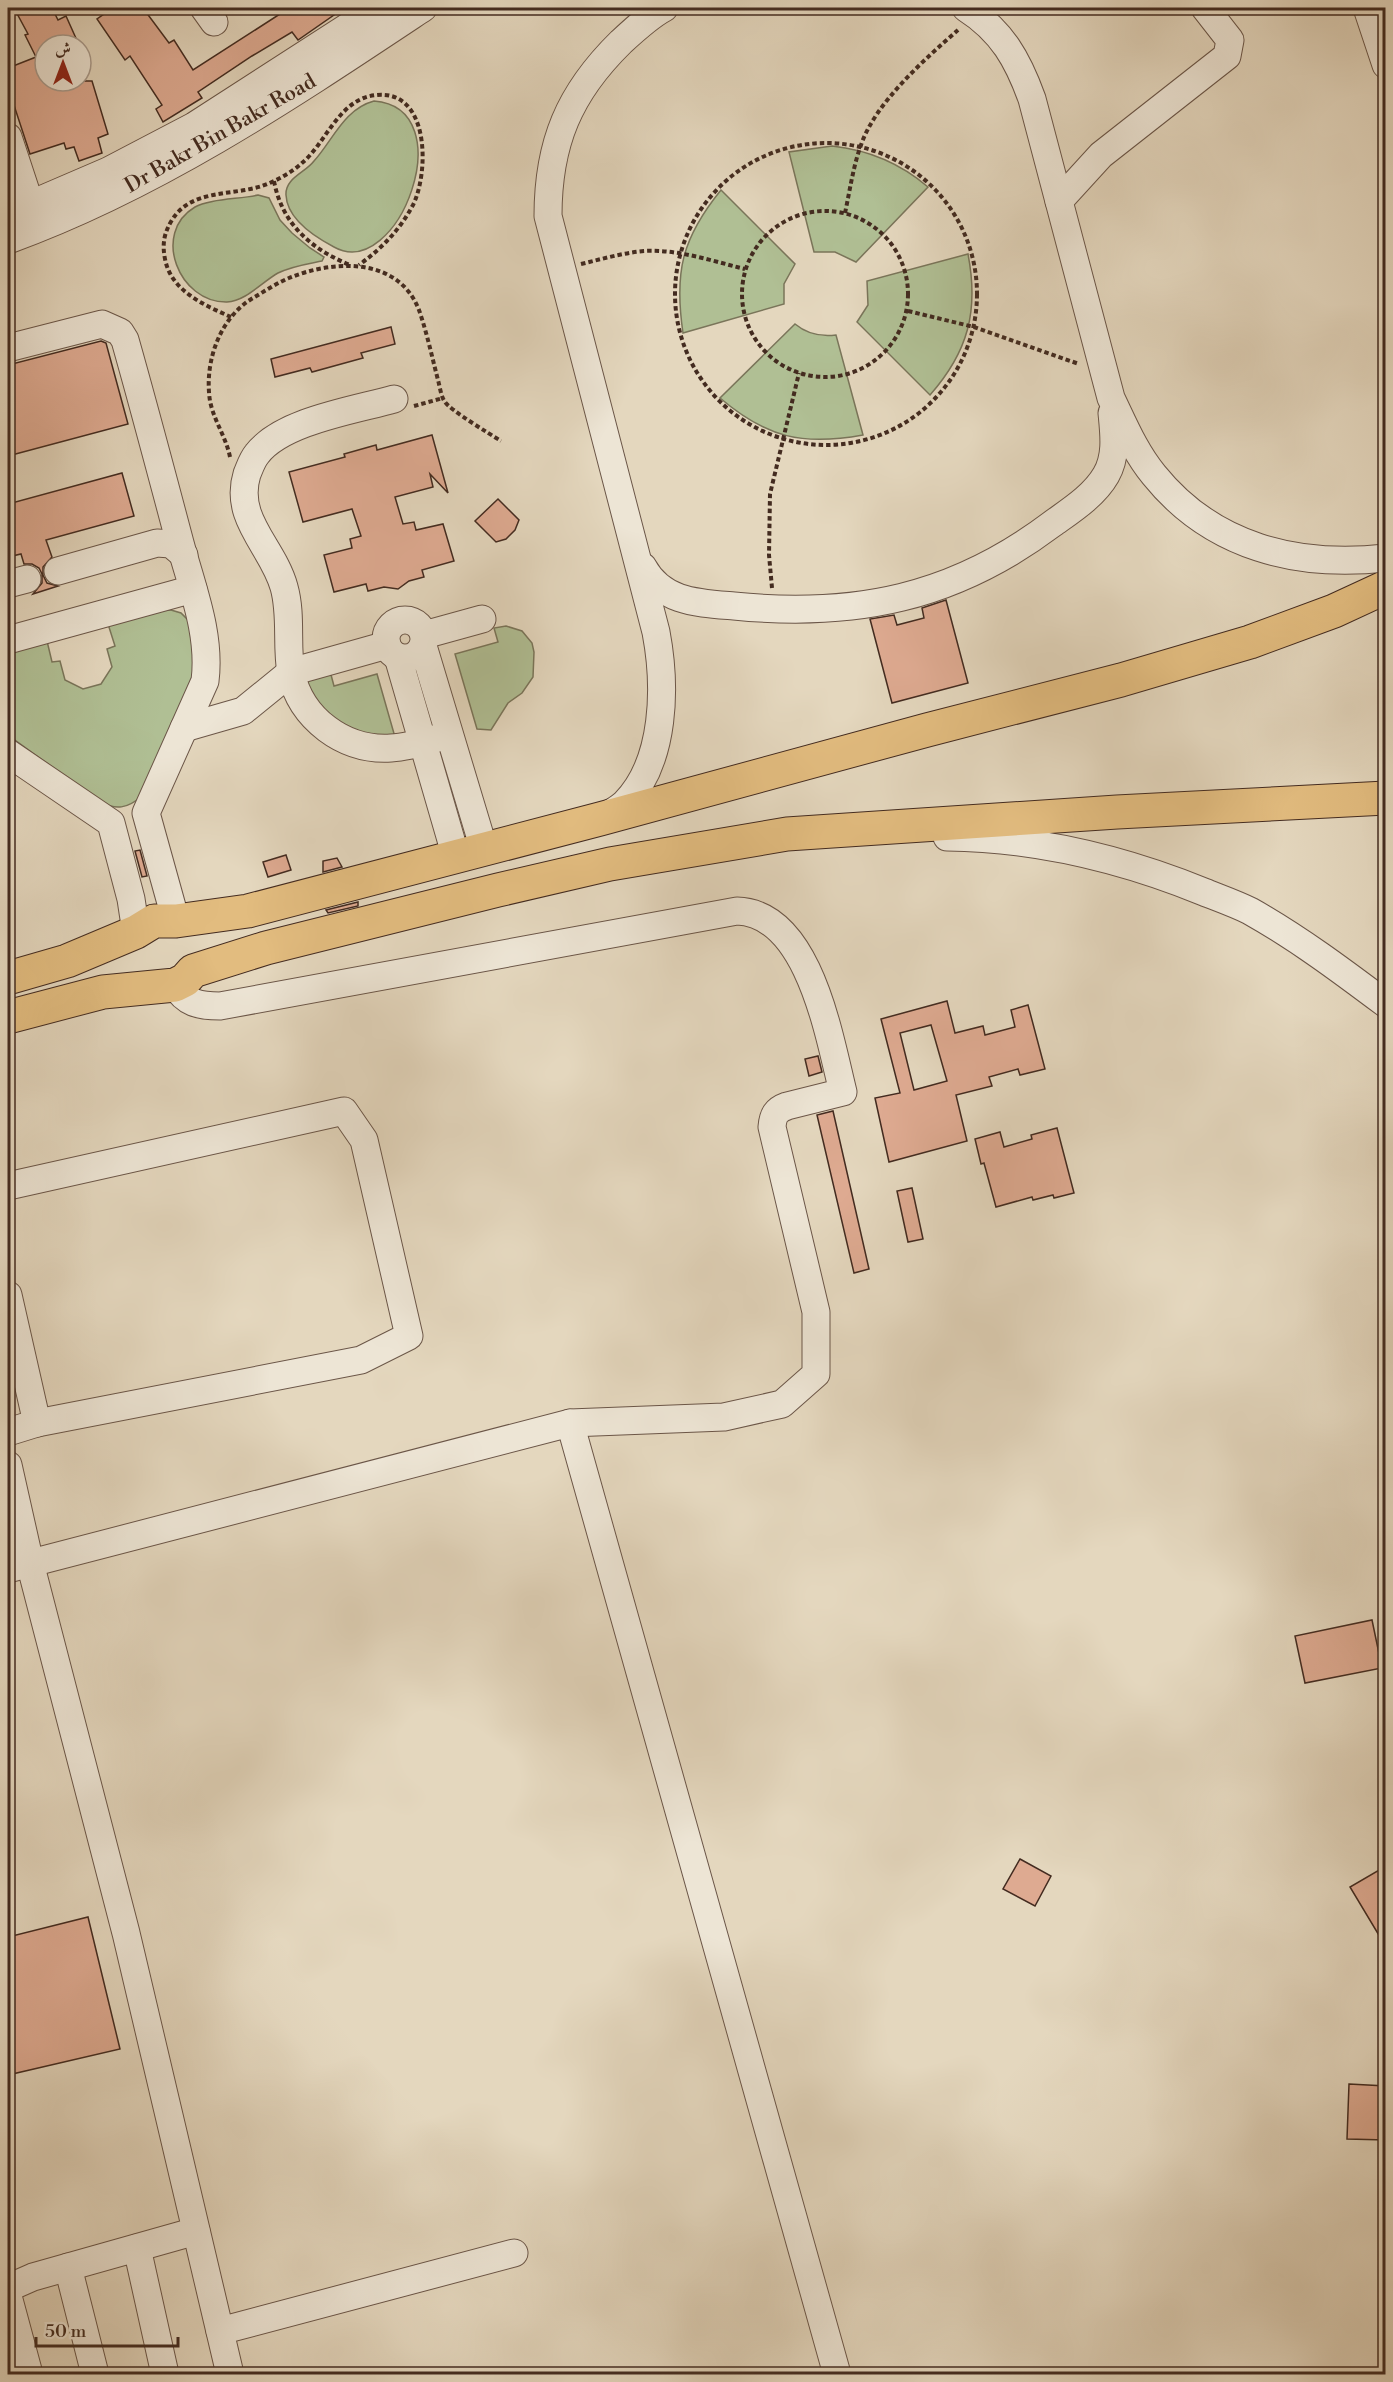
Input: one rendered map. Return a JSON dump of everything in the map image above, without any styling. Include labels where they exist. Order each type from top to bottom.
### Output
[{"type":"main road","points":[[8,978],[67,961],[136,932],[154,921],[177,921],[248,911],[600,819],[927,729],[1132,677],[1250,642],[1334,610],[1386,587]]},
{"type":"main road","points":[[8,1017],[103,992],[174,980],[266,948],[498,890],[610,864],[787,834],[1117,812],[1386,798]]},
{"type":"main road","points":[[174,980],[197,959],[198,948],[194,937],[177,921]]},
{"type":"main road","points":[[136,932],[129,953],[136,973],[174,980]]},
{"type":"street","points":[[8,141],[26,216],[194,126],[377,8]]},
{"type":"street","name":"Dr Bakr Bin Bakr Road","points":[[8,240],[26,216],[91,207],[180,161],[423,8]]},
{"type":"street","points":[[600,819],[624,804],[638,786],[650,758],[663,696],[662,663],[548,216],[548,185],[553,152],[566,117],[581,89],[602,61],[630,33],[664,8]]},
{"type":"street","points":[[1059,201],[1101,155],[1227,56],[1230,40],[1204,8]]},
{"type":"street","points":[[1367,8],[1386,65]]},
{"type":"street","points":[[635,552],[648,577],[669,595],[718,605],[773,610],[834,609],[889,602],[937,588],[1031,540],[1097,488],[1106,475],[1115,444],[1108,386],[1032,99],[1020,65],[1002,39],[971,11]]},
{"type":"street","points":[[8,348],[102,324],[120,332],[125,340],[193,589],[203,630],[207,663],[205,681],[146,813],[177,921]]},
{"type":"street","points":[[1108,386],[1132,442],[1153,473],[1176,500],[1200,519],[1231,537],[1272,553],[1312,561],[1355,562],[1386,558]]},
{"type":"street","points":[[394,399],[306,424],[272,439],[251,463],[244,490],[246,514],[250,525],[276,565],[285,590],[291,672],[296,691],[306,708],[320,724],[337,736],[374,748],[391,748],[448,735]]},
{"type":"street","points":[[58,571],[157,543],[171,544],[184,555]]},
{"type":"street","points":[[8,640],[193,589]]},
{"type":"street","points":[[423,640],[482,619]]},
{"type":"street","points":[[399,621],[412,621],[418,625],[423,640],[448,735],[470,853],[422,742],[386,635],[389,629],[399,621]]},
{"type":"street","points":[[184,728],[243,711],[291,672],[392,651]]},
{"type":"street","points":[[8,753],[111,823],[131,899],[136,932]]},
{"type":"street","points":[[111,823],[146,813]]},
{"type":"street","points":[[787,834],[988,837],[1078,852],[1164,876],[1248,910],[1320,955],[1386,1004]]},
{"type":"street","points":[[19,1566],[570,1423],[724,1417],[782,1404],[816,1374],[816,1312],[772,1127],[779,1109],[843,1092],[824,1014],[809,972],[779,928],[764,916],[749,911],[737,911],[220,1006],[203,1006],[190,1002],[180,994],[174,980]]},
{"type":"street","points":[[8,1186],[344,1111],[364,1140],[409,1336],[361,1360],[37,1423],[8,1432]]},
{"type":"street","points":[[8,1295],[37,1423]]},
{"type":"street","points":[[570,1423],[837,2374]]},
{"type":"street","points":[[8,1465],[19,1566],[126,1933],[230,2374]]},
{"type":"street","points":[[8,2288],[33,2277],[196,2231]]},
{"type":"street","points":[[137,2248],[165,2374]]},
{"type":"street","points":[[220,2331],[514,2253]]},
{"type":"street","points":[[68,2267],[95,2374]]},
{"type":"street","points":[[8,2295],[29,2374]]},
{"type":"path","points":[[845,213],[861,144],[874,120],[916,68],[971,11]]},
{"type":"path","points":[[231,317],[194,298],[180,287],[165,263],[163,239],[177,211],[196,200],[274,181],[303,163],[337,119],[353,103],[378,94],[388,95],[400,100],[417,119],[422,138],[423,158],[419,189],[414,203],[393,237],[359,265]]},
{"type":"path","points":[[806,144],[861,144],[891,156],[921,176],[945,197],[960,222],[973,253],[978,303],[974,327],[963,358],[947,383],[915,415],[890,430],[863,441],[831,445],[803,444],[757,429],[736,418],[716,402],[696,377],[685,357],[678,331],[675,277],[680,253],[692,224],[713,194],[741,169],[772,152],[806,144]]},
{"type":"path","points":[[274,181],[278,201],[294,226],[311,243],[335,259],[351,265]]},
{"type":"path","points":[[820,210],[845,213],[869,222],[889,239],[902,260],[907,277],[908,311],[900,333],[886,352],[867,366],[845,375],[822,378],[799,373],[779,364],[762,350],[750,332],[743,312],[741,290],[745,269],[756,246],[773,228],[795,215],[820,210]]},
{"type":"path","points":[[562,269],[616,255],[646,251],[680,253],[745,269]]},
{"type":"path","points":[[244,490],[232,467],[230,453],[211,402],[209,377],[212,358],[231,317],[250,300],[287,278],[315,269],[359,265],[380,271],[399,282],[411,295],[418,310],[445,403],[501,441]]},
{"type":"path","points":[[908,311],[974,327],[1108,386]]},
{"type":"path","points":[[773,610],[769,555],[770,494],[799,373]]},
{"type":"green space","points":[[374,101],[401,111],[415,132],[418,160],[412,190],[399,218],[380,240],[358,251],[334,247],[303,226],[291,212],[286,195],[287,189],[292,180],[321,153],[347,118],[364,105]]},
{"type":"green space","points":[[832,146],[871,154],[883,159],[906,171],[928,187],[856,262],[835,252],[814,252],[789,152]]},
{"type":"green space","points":[[721,190],[795,264],[784,284],[784,304],[683,333],[680,292],[684,257],[697,224]]},
{"type":"green space","points":[[258,195],[269,198],[280,220],[292,233],[324,257],[322,261],[278,273],[247,295],[234,301],[210,299],[196,291],[184,279],[176,265],[173,249],[175,233],[182,219],[201,204]]},
{"type":"green space","points":[[968,254],[972,294],[967,330],[954,363],[930,395],[857,322],[868,305],[867,281]]},
{"type":"green space","points":[[795,324],[814,334],[836,335],[863,435],[822,439],[787,436],[754,422],[720,398]]},
{"type":"green space","points":[[159,610],[181,613],[188,620],[195,646],[193,678],[142,796],[126,806],[111,806],[100,802],[8,735],[8,652],[47,641],[52,662],[60,661],[65,680],[83,689],[101,684],[112,667],[107,649],[115,646],[108,624]]},
{"type":"green space","points":[[506,626],[522,631],[532,643],[533,677],[522,693],[508,703],[491,730],[477,729],[455,654],[498,642],[494,628]]},
{"type":"green space","points":[[330,671],[334,686],[377,674],[395,737],[375,738],[327,718],[306,685],[309,679]]},
{"type":"building","points":[[14,8],[52,8],[58,20],[66,16],[74,33],[33,33],[33,51],[25,35],[28,34]]},
{"type":"building","points":[[100,8],[143,8],[169,43],[174,40],[193,70],[280,14],[276,8],[344,8],[298,40],[292,32],[252,56],[198,92],[202,98],[163,122],[156,109],[162,105],[130,56],[125,60],[97,19],[104,14]]},
{"type":"building","points":[[33,58],[33,93],[93,93],[93,84],[108,134],[98,138],[102,153],[79,161],[74,147],[66,149],[64,143],[30,154],[8,87],[8,68]]},
{"type":"building","points":[[391,327],[395,344],[361,353],[363,358],[312,372],[310,368],[275,377],[271,359]]},
{"type":"building","points":[[101,341],[106,343],[128,424],[8,456],[8,365]]},
{"type":"building","points":[[432,435],[448,493],[430,474],[433,487],[395,497],[403,524],[414,522],[416,530],[443,524],[454,561],[422,570],[424,577],[409,581],[398,589],[384,587],[368,591],[366,584],[334,592],[324,555],[352,548],[350,539],[361,536],[352,509],[303,522],[289,472],[345,457],[344,454],[376,445],[377,450]]},
{"type":"building","points":[[122,473],[134,516],[46,540],[52,557],[43,567],[43,575],[47,583],[58,586],[33,594],[42,583],[39,568],[32,564],[24,564],[21,554],[8,557],[8,504]]},
{"type":"building","points":[[498,499],[519,520],[515,530],[506,539],[496,542],[475,521]]},
{"type":"building","points":[[946,600],[968,683],[892,703],[870,619],[894,615],[897,625],[924,618],[922,608]]},
{"type":"building","points":[[140,850],[147,876],[142,877],[135,851]]},
{"type":"building","points":[[286,855],[291,870],[268,877],[263,862]]},
{"type":"building","points":[[337,858],[342,867],[323,872],[323,861]]},
{"type":"building","points":[[358,902],[358,906],[328,913],[326,910]]},
{"type":"building","points":[[947,1001],[955,1033],[983,1026],[985,1035],[1015,1027],[1011,1010],[1028,1005],[1045,1069],[1020,1075],[1018,1069],[989,1077],[992,1086],[956,1095],[967,1141],[889,1162],[875,1098],[900,1093],[881,1019]],"holes":[[[931,1025],[947,1081],[914,1090],[900,1033]]]},
{"type":"building","points":[[818,1056],[822,1072],[809,1076],[805,1059]]},
{"type":"building","points":[[833,1111],[869,1269],[854,1273],[817,1115]]},
{"type":"building","points":[[1057,1128],[1074,1193],[1033,1200],[1032,1197],[996,1207],[975,1139],[1000,1132],[1004,1147],[1032,1139],[1031,1135]]},
{"type":"building","points":[[912,1188],[923,1239],[908,1242],[897,1191]]},
{"type":"building","points":[[1372,1620],[1382,1668],[1305,1683],[1295,1636]]},
{"type":"building","points":[[1020,1859],[1051,1876],[1035,1906],[1003,1889]]},
{"type":"building","points":[[1386,1866],[1386,1947],[1350,1887]]},
{"type":"building","points":[[88,1917],[120,2049],[8,2075],[8,1937]]},
{"type":"building","points":[[1349,2084],[1386,2086],[1386,2140],[1347,2139]]}]
